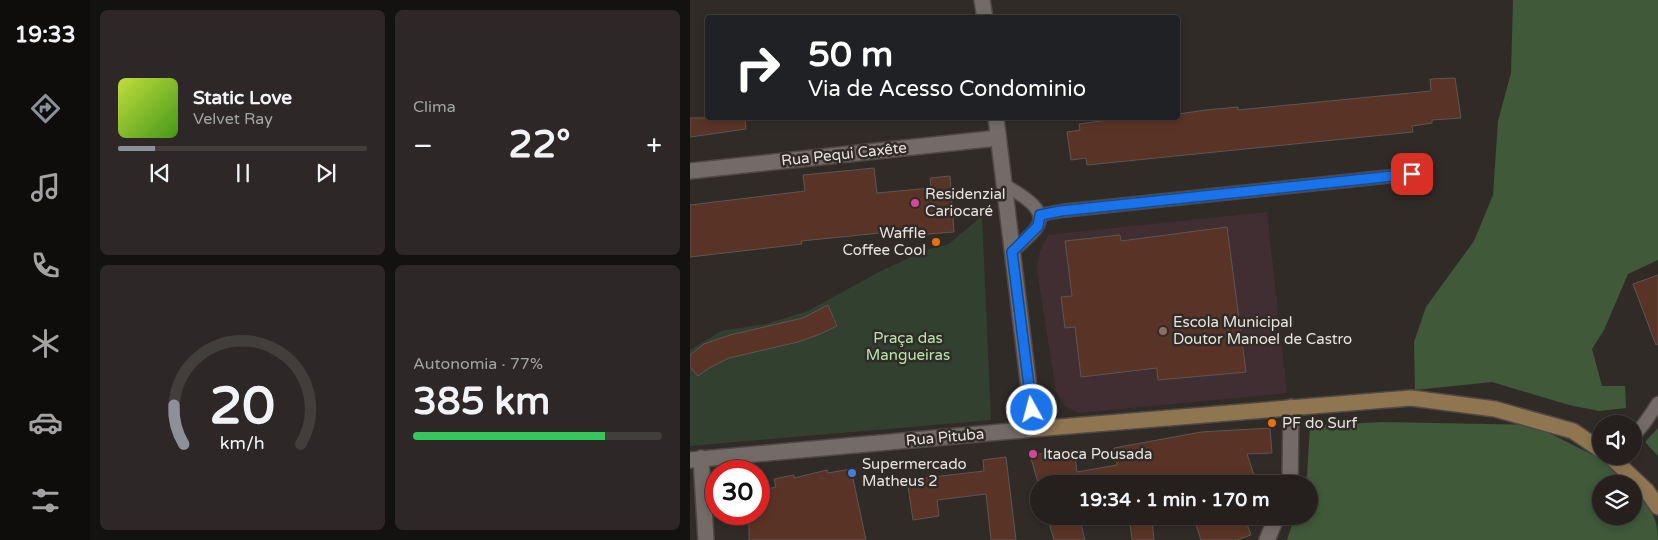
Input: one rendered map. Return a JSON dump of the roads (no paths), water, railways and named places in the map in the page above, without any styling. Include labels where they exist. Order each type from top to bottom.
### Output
[{"type":"street","points":[[982,0],[984,15]]},
{"type":"street","points":[[996,120],[1034,429]]},
{"type":"street","name":"Rua Pequi Caxête","points":[[690,171],[998,138]]},
{"type":"street","name":"Rua Pituba","points":[[696,459],[1410,398],[1495,409],[1573,431],[1592,444]]},
{"type":"street","points":[[1290,475],[1291,407]]},
{"type":"street","points":[[696,459],[706,540]]},
{"type":"street","points":[[1621,465],[1647,491],[1658,507]]},
{"type":"street","points":[[1267,540],[1273,525]]},
{"type":"lane","points":[[1040,215],[1071,210],[1412,174]]},
{"type":"lane","points":[[1005,185],[1036,206],[1040,215],[1038,226],[1012,252]]},
{"type":"lane","points":[[1642,426],[1658,403]]},
{"type":"place","name":"Residenzial Cariocaré","points":[[915,203]]},
{"type":"place","name":"Waffle Coffee Cool","points":[[936,242]]},
{"type":"place","name":"Escola Municipal Doutor Manoel de Castro","points":[[1163,331]]},
{"type":"place","name":"PF do Surf","points":[[1272,423]]},
{"type":"place","name":"Itaoca Pousada","points":[[1033,454]]},
{"type":"place","name":"Supermercado Matheus 2","points":[[852,473]]},
{"type":"park label","name":"Praça das Mangueiras","points":[[908,346]]}]
